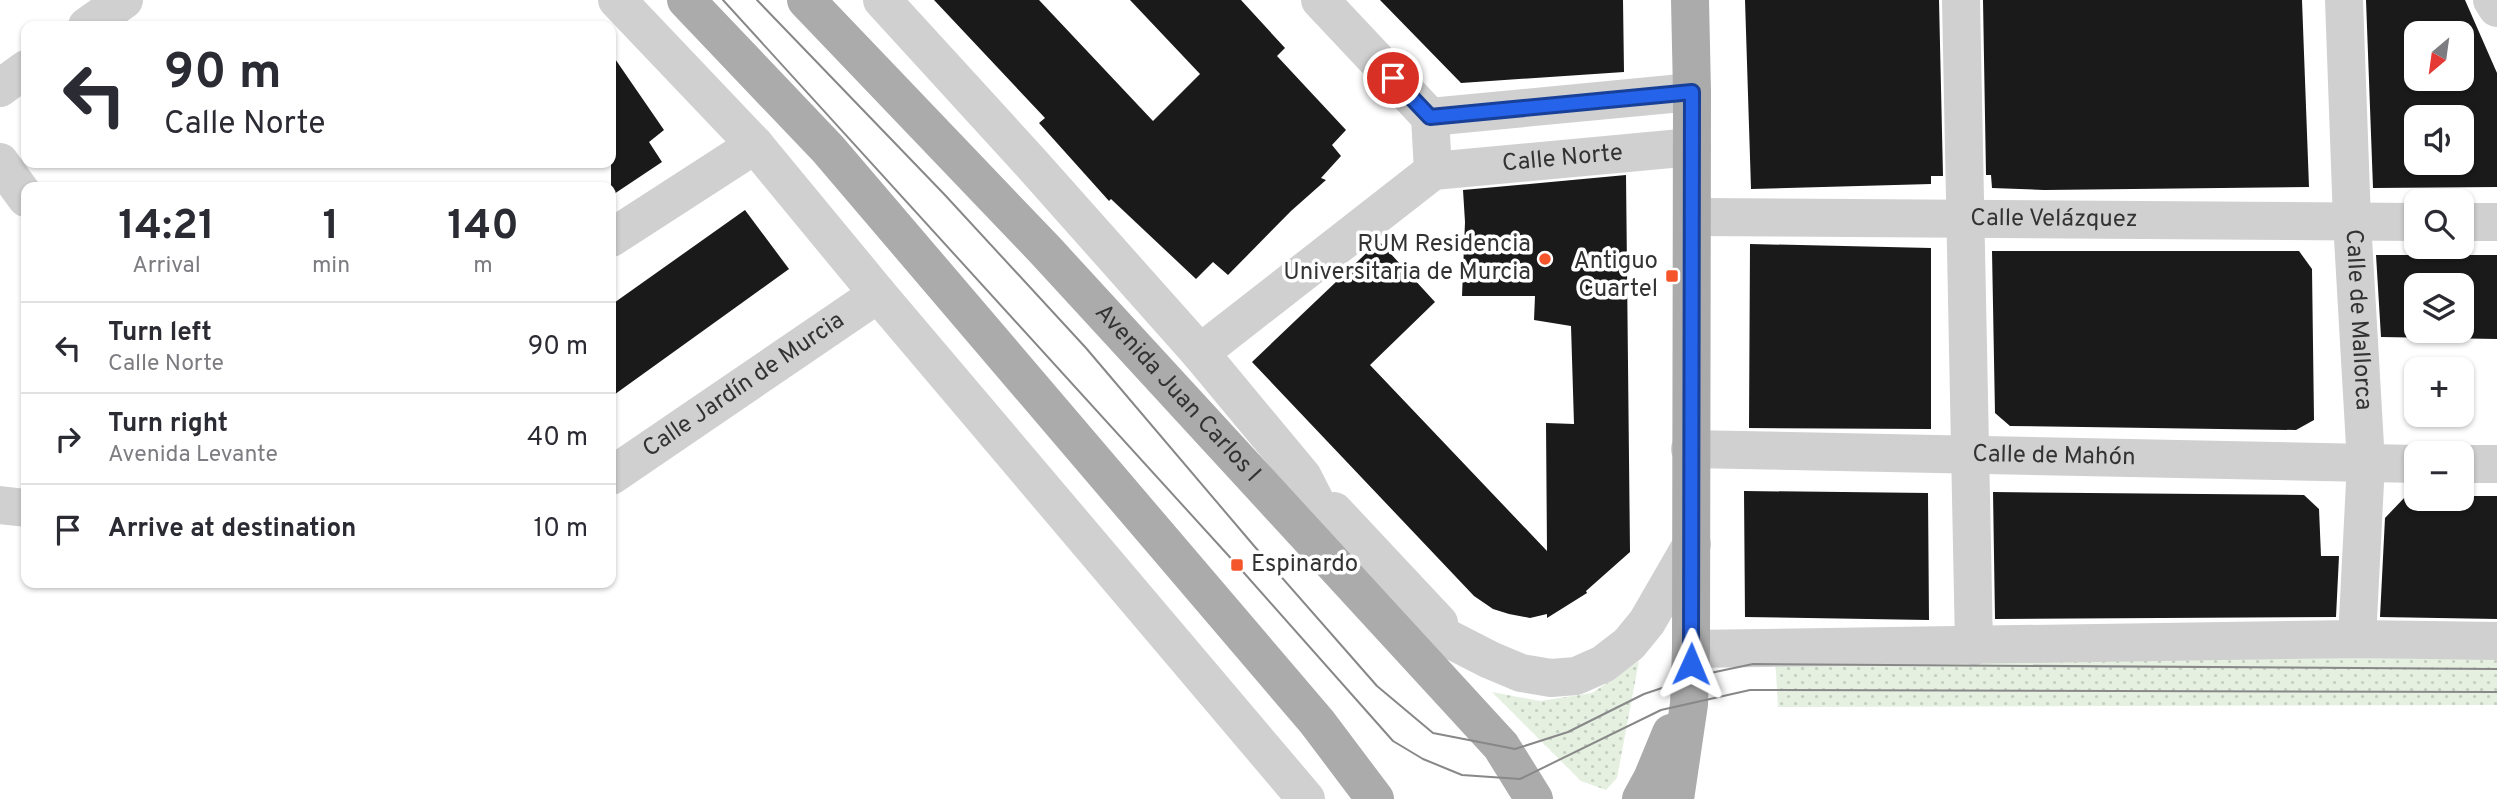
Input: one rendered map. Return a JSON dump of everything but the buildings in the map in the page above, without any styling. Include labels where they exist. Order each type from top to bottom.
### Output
[{"type":"main road","points":[[686,0],[838,160],[1317,722],[1374,799]]},
{"type":"main road","name":"Avenida Juan Carlos I","points":[[806,0],[1036,241],[1501,746],[1534,799]]},
{"type":"main road","points":[[1675,799],[1689,704],[1692,649],[1690,0]]},
{"type":"main road","points":[[1641,799],[1670,736],[1692,649]]},
{"type":"street","points":[[94,21],[124,0]]},
{"type":"street","points":[[617,0],[755,145],[1306,799]]},
{"type":"street","points":[[882,0],[1200,354],[1303,477],[1454,640]]},
{"type":"street","points":[[1200,354],[1433,171],[1430,117],[1320,0]]},
{"type":"street","points":[[1961,0],[1975,646]]},
{"type":"street","name":"Calle de Mallorca","points":[[2344,0],[2352,222],[2366,463],[2357,639]]},
{"type":"street","points":[[2492,0],[2497,8]]},
{"type":"street","points":[[0,88],[21,73]]},
{"type":"street","points":[[1430,117],[1692,92]]},
{"type":"street","points":[[616,235],[755,145]]},
{"type":"street","name":"Calle Norte","points":[[1433,171],[1692,147]]},
{"type":"street","points":[[0,162],[21,191]]},
{"type":"street","name":"Calle Velázquez","points":[[1692,217],[2404,222]]},
{"type":"street","points":[[2474,222],[2497,222]]},
{"type":"street","name":"Calle Jardín de Murcia","points":[[616,473],[878,294]]},
{"type":"street","name":"Calle de Mahón","points":[[1690,449],[2404,464]]},
{"type":"street","points":[[2474,464],[2497,464]]},
{"type":"street","points":[[1303,477],[1363,595],[1521,673],[1551,678],[1576,676],[1603,664],[1629,644],[1647,622],[1692,544]]},
{"type":"street","points":[[0,505],[21,507]]},
{"type":"street","points":[[1692,649],[2357,639],[2497,641]]},
{"type":"green space","points":[[1775,656],[2497,657],[2497,705],[1778,707]]},
{"type":"green space","points":[[1639,661],[1617,778],[1606,790],[1581,781],[1492,692],[1540,701],[1592,693]]},
{"type":"tram line","points":[[723,0],[1237,565],[1393,741],[1423,759],[1462,775],[1520,779],[1661,710],[1750,690],[2497,692]]},
{"type":"tram line","points":[[757,0],[944,194],[1086,348],[1377,686],[1433,733],[1515,749],[1568,732],[1644,694],[1701,675],[1753,664],[2497,669]]},
{"type":"place","name":"RUM Residencia Universitaria de Murcia","points":[[1545,259]]},
{"type":"place","name":"Antiguo Cuartel","points":[[1672,276]]},
{"type":"place","name":"Espinardo","points":[[1237,565]]},
{"type":"route","points":[[1393,78],[1430,117],[1692,92],[1691,664]]}]
